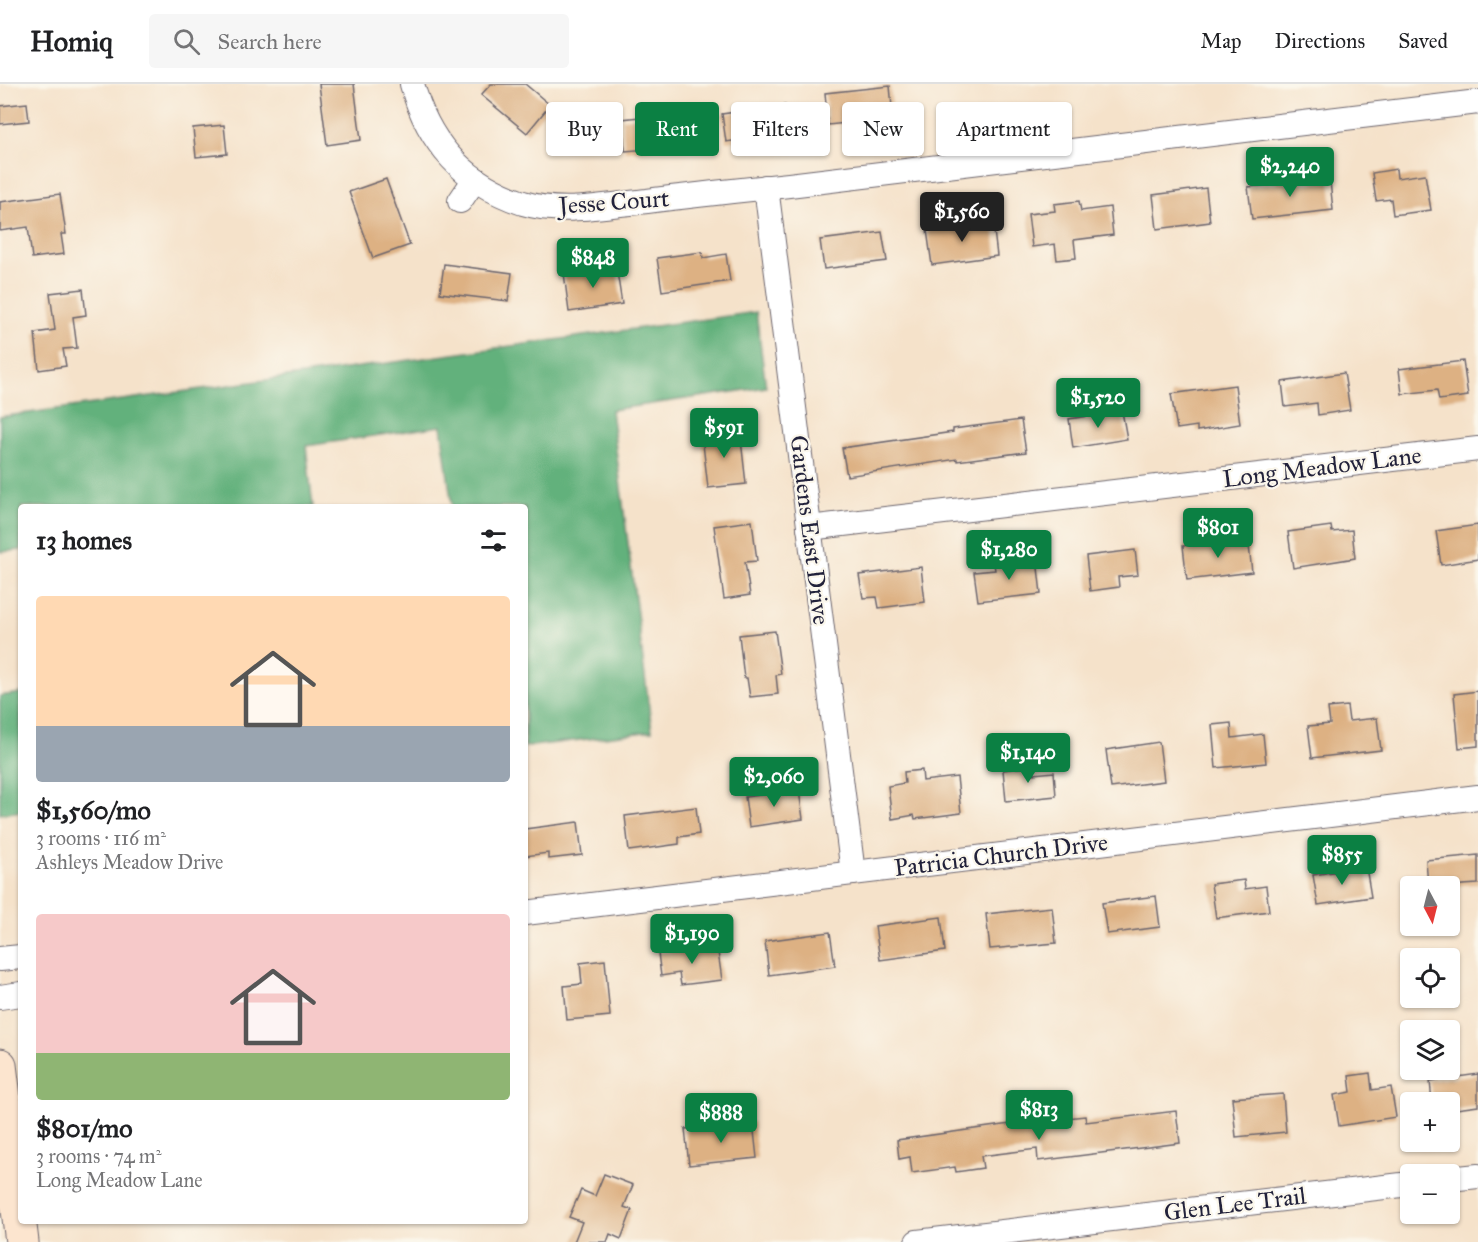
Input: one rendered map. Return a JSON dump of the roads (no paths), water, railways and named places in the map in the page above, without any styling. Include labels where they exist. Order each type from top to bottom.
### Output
[{"type":"main road","points":[[0,1065],[18,1210]]},
{"type":"main road","points":[[20,1224],[22,1242]]},
{"type":"street","name":"Jesse Court","points":[[412,84],[420,110],[433,135],[456,163],[475,179],[496,192],[523,203],[538,207],[572,209],[766,188],[1478,102]]},
{"type":"street","points":[[460,201],[475,179]]},
{"type":"street","name":"Gardens East Drive","points":[[766,188],[853,873]]},
{"type":"street","name":"Long Meadow Lane","points":[[809,528],[1478,448]]},
{"type":"street","name":"Patricia Church Drive","points":[[528,913],[1478,797]]},
{"type":"street","points":[[0,959],[18,957]]},
{"type":"street","points":[[0,997],[18,994]]},
{"type":"street","points":[[1460,1178],[1478,1176]]},
{"type":"street","name":"Glen Lee Trail","points":[[917,1242],[1400,1185]]}]
